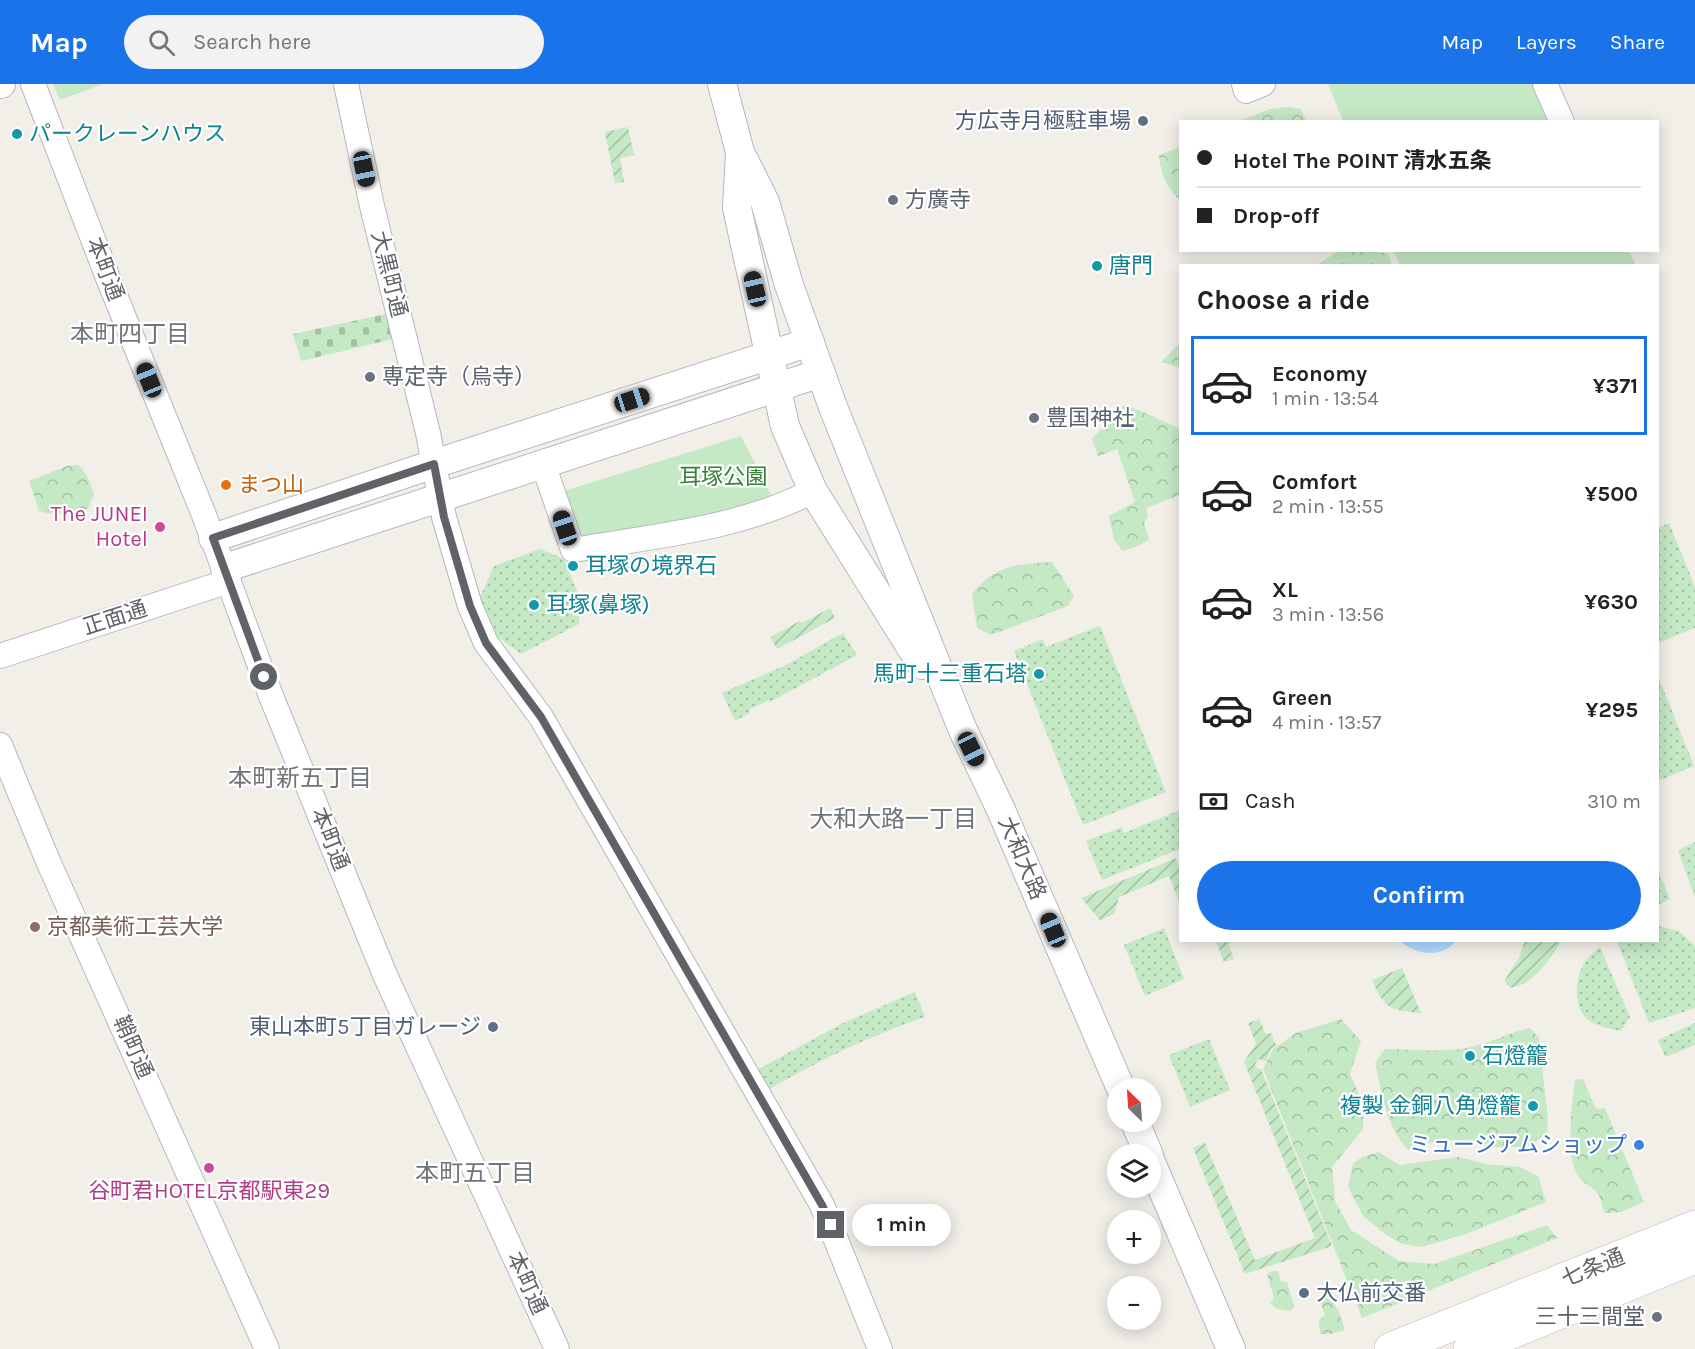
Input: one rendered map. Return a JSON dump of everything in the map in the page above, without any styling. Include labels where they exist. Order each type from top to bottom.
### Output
[{"type":"main road","name":"七条通","points":[[1391,1349],[1695,1227]]},
{"type":"main road","name":"七条通","points":[[1470,1349],[1695,1257]]},
{"type":"street","name":"本町通","points":[[33,84],[213,538],[271,696],[386,975],[557,1349]]},
{"type":"street","name":"大黒町通","points":[[346,84],[372,206],[434,464],[444,517],[470,606],[486,643],[541,717],[822,1205],[880,1349]]},
{"type":"street","points":[[722,84],[740,152],[765,202],[789,285],[821,373],[962,728]]},
{"type":"street","points":[[1244,84],[1246,91],[1263,84]]},
{"type":"street","points":[[1545,84],[1561,120]]},
{"type":"street","points":[[740,152],[737,208],[784,426],[813,491],[962,728]]},
{"type":"street","points":[[213,538],[810,342]]},
{"type":"street","points":[[227,575],[441,498],[821,373]]},
{"type":"street","points":[[543,464],[573,550],[737,521],[785,506],[813,491]]},
{"type":"street","name":"正面通","points":[[0,656],[227,575]]},
{"type":"street","name":"大和大路","points":[[962,728],[1001,810],[1116,1078]]},
{"type":"street","name":"鞘町通","points":[[0,745],[48,861],[267,1349]]},
{"type":"street","points":[[1161,1185],[1232,1349]]},
{"type":"green space","points":[[53,84],[103,84],[60,100]]},
{"type":"green space","points":[[1328,84],[1534,84],[1551,120],[1343,120]]},
{"type":"green space","points":[[1288,107],[1301,109],[1306,120],[1242,120],[1270,109]]},
{"type":"green space","points":[[628,127],[634,155],[620,158],[624,182],[615,183],[605,132]]},
{"type":"green space","points":[[1179,147],[1179,199],[1165,180],[1159,155]]},
{"type":"green space","points":[[1337,252],[1380,252],[1388,254],[1392,264],[1319,264]]},
{"type":"green space","points":[[1394,252],[1630,252],[1636,264],[1400,264]]},
{"type":"green space","points":[[386,314],[393,339],[301,361],[293,334]]},
{"type":"green space","points":[[1179,344],[1179,368],[1161,362]]},
{"type":"green space","points":[[1124,405],[1179,429],[1179,495],[1146,508],[1148,516],[1144,522],[1149,540],[1135,547],[1123,551],[1114,540],[1109,516],[1135,502],[1117,449],[1098,456],[1092,439]]},
{"type":"green space","name":"耳塚公園","points":[[741,436],[772,497],[751,506],[583,537],[564,491]]},
{"type":"green space","points":[[79,465],[94,493],[88,509],[56,513],[39,511],[29,481],[67,466]]},
{"type":"green space","points":[[1669,523],[1695,587],[1695,628],[1659,643],[1659,528]]},
{"type":"green space","points":[[540,549],[564,559],[580,599],[579,624],[521,654],[497,636],[480,597],[494,566]]},
{"type":"green space","points":[[1052,562],[1074,596],[1068,606],[991,635],[977,628],[972,594],[980,584],[1008,568]]},
{"type":"green space","points":[[830,608],[835,618],[777,649],[770,637]]},
{"type":"green space","points":[[1100,626],[1166,792],[1083,825],[1014,651],[1043,639],[1046,647]]},
{"type":"green space","points":[[843,633],[857,655],[770,702],[769,700],[749,710],[750,713],[735,721],[722,693],[784,666]]},
{"type":"green space","points":[[1659,678],[1694,766],[1659,781]]},
{"type":"green space","points":[[1179,810],[1179,849],[1102,880],[1086,841],[1122,827],[1124,833]]},
{"type":"green space","points":[[1695,842],[1695,898],[1678,850]]},
{"type":"green space","points":[[1176,858],[1179,867],[1179,901],[1169,876],[1119,897],[1114,914],[1100,920],[1081,898]]},
{"type":"green space","points":[[1659,872],[1670,899],[1659,904]]},
{"type":"green space","points":[[1659,926],[1679,931],[1695,946],[1695,1008],[1649,1023],[1617,942],[1659,942]]},
{"type":"green space","points":[[1164,928],[1184,979],[1145,996],[1124,945]]},
{"type":"green space","points":[[1216,942],[1232,942],[1228,944],[1234,959],[1224,962]]},
{"type":"green space","points":[[1525,942],[1560,942],[1540,971],[1524,983],[1509,987],[1505,981],[1506,978],[1519,958]]},
{"type":"green space","points":[[1600,947],[1630,1017],[1621,1031],[1593,1023],[1586,1018],[1578,1003],[1577,985],[1582,967]]},
{"type":"green space","points":[[1402,968],[1421,1013],[1402,1011],[1389,1006],[1380,997],[1372,980]]},
{"type":"green space","points":[[915,992],[925,1017],[845,1049],[770,1089],[757,1070],[841,1024]]},
{"type":"green space","points":[[1259,1019],[1266,1034],[1271,1033],[1276,1045],[1271,1049],[1266,1061],[1258,1059],[1255,1065],[1261,1069],[1332,1246],[1245,1274],[1193,1148],[1205,1143],[1255,1260],[1315,1238],[1244,1062],[1256,1044],[1248,1023]]},
{"type":"green space","points":[[1341,1019],[1361,1041],[1350,1074],[1364,1105],[1363,1129],[1332,1167],[1335,1201],[1351,1230],[1399,1261],[1434,1264],[1547,1225],[1557,1238],[1362,1318],[1263,1069],[1273,1049],[1296,1033]]},
{"type":"green space","points":[[1695,1023],[1695,1045],[1665,1057],[1658,1040]]},
{"type":"green space","points":[[1530,1028],[1539,1038],[1548,1119],[1547,1134],[1527,1147],[1483,1147],[1463,1140],[1440,1140],[1408,1150],[1390,1120],[1380,1086],[1375,1063],[1385,1049],[1464,1048]]},
{"type":"green space","points":[[1209,1039],[1230,1090],[1190,1107],[1169,1055]]},
{"type":"green space","points":[[1583,1079],[1596,1109],[1605,1108],[1644,1202],[1621,1212],[1605,1213],[1598,1193],[1581,1179],[1573,1164],[1571,1127],[1575,1080]]},
{"type":"green space","points":[[1379,1152],[1399,1165],[1459,1157],[1486,1164],[1519,1167],[1538,1176],[1546,1202],[1466,1234],[1421,1247],[1402,1244],[1363,1216],[1348,1187],[1353,1163],[1362,1157]]},
{"type":"green space","points":[[1278,1271],[1281,1281],[1287,1282],[1294,1305],[1291,1311],[1277,1309],[1270,1303],[1274,1298],[1267,1274]]},
{"type":"green space","points":[[1323,1296],[1336,1306],[1345,1330],[1320,1334],[1319,1319],[1325,1315],[1321,1304]]},
{"type":"water","points":[[1401,942],[1455,942],[1450,947],[1436,953],[1421,952]]},
{"type":"place","name":"方広寺月極駐車場","points":[[1143,121]]},
{"type":"place","name":"パークレーンハウス","points":[[17,134]]},
{"type":"place","name":"方廣寺","points":[[893,200]]},
{"type":"place","name":"唐門","points":[[1097,266]]},
{"type":"place","name":"専定寺（烏寺）","points":[[370,377]]},
{"type":"place","name":"豊国神社","points":[[1034,418]]},
{"type":"place","name":"まつ山","points":[[226,485]]},
{"type":"place","name":"The JUNEI Hotel","points":[[160,527]]},
{"type":"place","name":"耳塚の境界石","points":[[573,566]]},
{"type":"place","name":"耳塚(鼻塚)","points":[[534,605]]},
{"type":"place","name":"馬町十三重石塔","points":[[1039,674]]},
{"type":"place","name":"京都美術工芸大学","points":[[35,927]]},
{"type":"place","name":"東山本町5丁目ガレージ","points":[[493,1027]]},
{"type":"place","name":"石燈籠","points":[[1470,1056]]},
{"type":"place","name":"複製 金銅八角燈籠","points":[[1533,1106]]},
{"type":"place","name":"ミュージアムショップ","points":[[1639,1145]]},
{"type":"place","name":"谷町君HOTEL京都駅東29","points":[[209,1168]]},
{"type":"place","name":"大仏前交番","points":[[1304,1293]]},
{"type":"place","name":"三十三間堂","points":[[1657,1317]]},
{"type":"district","name":"本町四丁目","points":[[130,334]]},
{"type":"district","name":"本町新五丁目","points":[[300,778]]},
{"type":"district","name":"大和大路一丁目","points":[[893,819]]},
{"type":"district","name":"本町五丁目","points":[[475,1173]]},
{"type":"route","points":[[264,677],[213,538],[434,464],[444,517],[470,606],[486,643],[541,717],[822,1205],[831,1225]]}]
